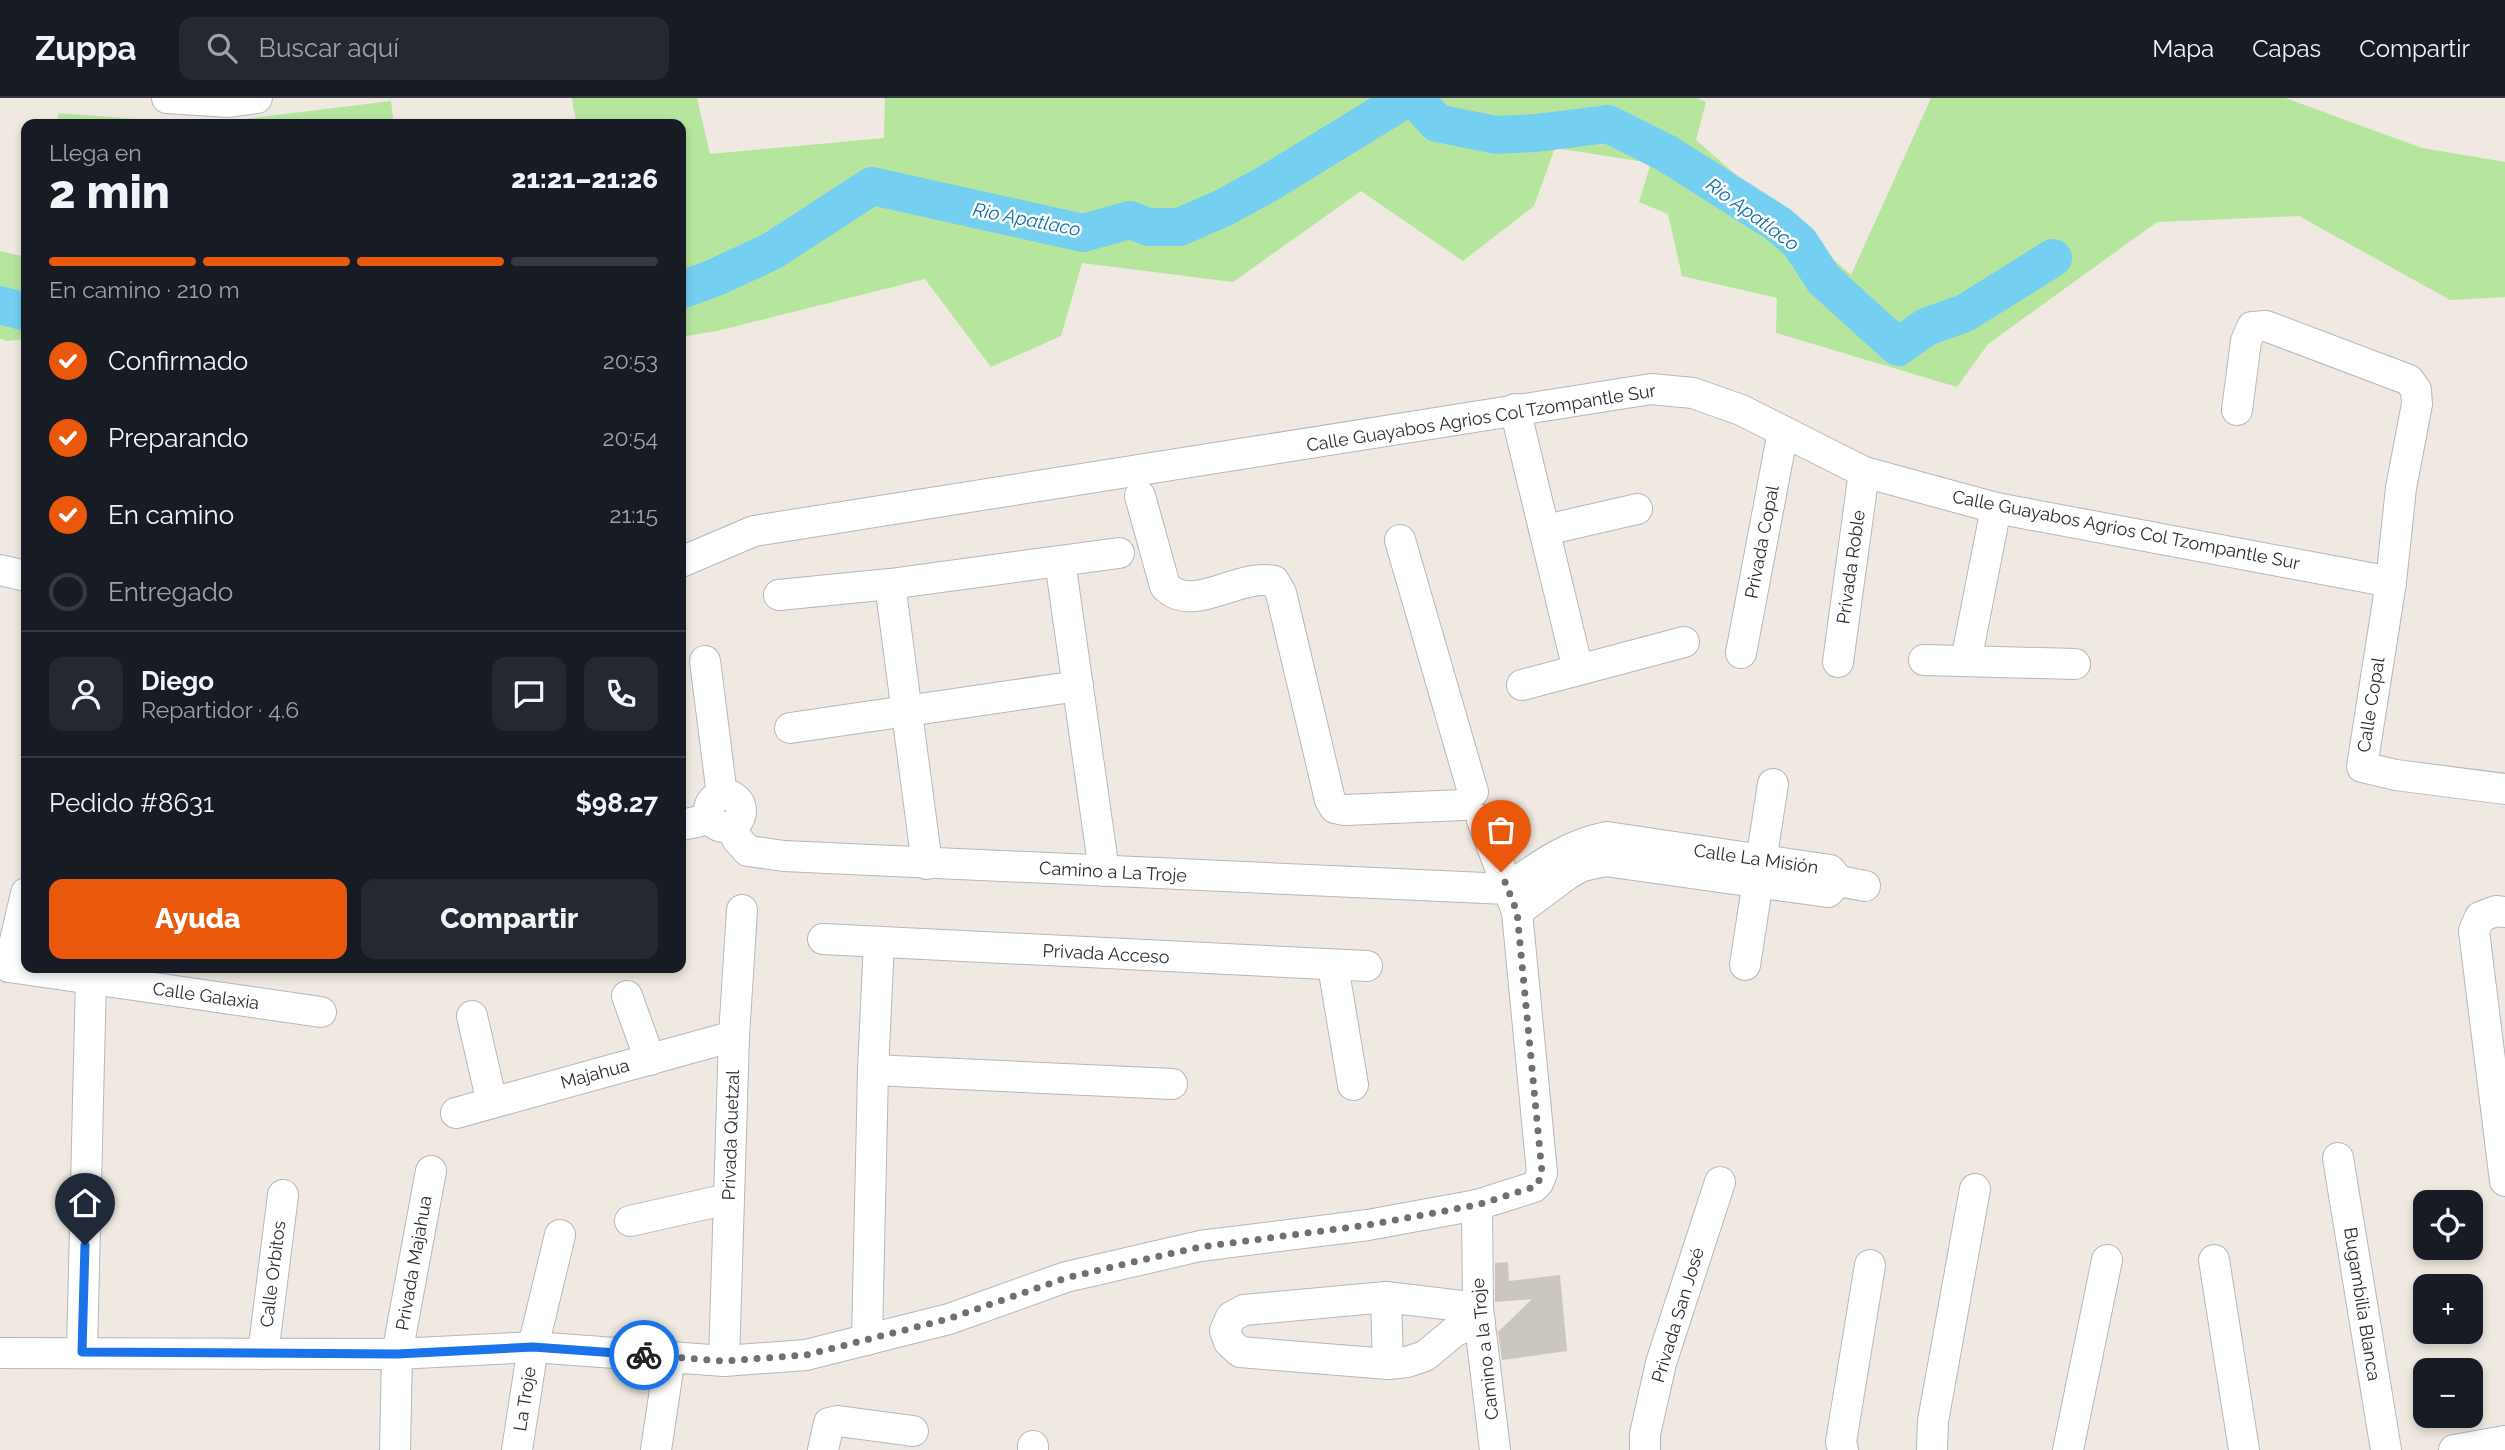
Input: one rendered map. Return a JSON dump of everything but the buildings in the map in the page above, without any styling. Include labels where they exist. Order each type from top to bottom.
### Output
[{"type":"street","points":[[167,98],[229,102],[257,98]]},
{"type":"street","points":[[2237,410],[2246,341],[2252,327],[2266,326],[2409,380],[2416,390],[2417,404],[2401,488],[2390,582]]},
{"type":"street","name":"Calle Guayabos Agrios Col Tzompantle Sur","points":[[686,560],[754,531],[1651,389],[1693,393],[1741,410],[1864,472],[1996,508],[2390,582]]},
{"type":"street","points":[[1516,409],[1578,670]]},
{"type":"street","name":"Privada Copal","points":[[1741,653],[1783,431]]},
{"type":"street","name":"Privada Roble","points":[[1838,662],[1864,472]]},
{"type":"street","points":[[1140,496],[1166,586],[1174,595],[1187,599],[1261,578],[1274,581],[1281,593],[1335,808],[1345,810],[1473,806]]},
{"type":"street","points":[[1966,662],[1996,508]]},
{"type":"street","points":[[1546,530],[1637,509]]},
{"type":"street","points":[[0,1353],[397,1354],[533,1347],[724,1361],[806,1355],[948,1319],[1066,1278],[1186,1250],[1368,1225],[1477,1205],[1534,1187],[1542,1173],[1512,901],[1473,806],[1400,540]]},
{"type":"street","points":[[779,595],[890,584],[1119,553]]},
{"type":"street","points":[[1060,561],[1104,871]]},
{"type":"street","points":[[0,570],[21,575]]},
{"type":"street","name":"Calle Copal","points":[[2390,582],[2362,767],[2396,775],[2505,789]]},
{"type":"street","points":[[890,584],[927,864]]},
{"type":"street","points":[[1521,685],[1684,642]]},
{"type":"street","points":[[1924,660],[2075,664]]},
{"type":"street","points":[[686,824],[721,814],[705,661]]},
{"type":"street","points":[[790,728],[1078,686]]},
{"type":"street","points":[[1745,964],[1773,784]]},
{"type":"street","name":"Camino a La Troje","points":[[721,814],[748,851],[784,856],[1104,871],[1512,901]]},
{"type":"street","name":"Calle La Misión","points":[[1512,901],[1560,852],[1605,861],[1760,872],[1828,892],[1852,884]]},
{"type":"street","points":[[4,971],[21,910]]},
{"type":"street","name":"Privada Quetzal","points":[[724,1361],[734,1036],[742,910]]},
{"type":"street","points":[[2505,912],[2496,911],[2480,917],[2474,931],[2501,1129],[2505,1181]]},
{"type":"street","name":"Privada Acceso","points":[[823,939],[1367,966]]},
{"type":"street","points":[[867,1340],[873,1070],[879,942]]},
{"type":"street","points":[[1333,966],[1353,1085]]},
{"type":"street","name":"Calle Galaxia","points":[[33,973],[141,977],[321,1012]]},
{"type":"street","points":[[82,1352],[91,977]]},
{"type":"street","points":[[627,996],[650,1060]]},
{"type":"street","points":[[472,1016],[492,1103]]},
{"type":"street","name":"Majahua","points":[[456,1112],[734,1036]]},
{"type":"street","points":[[873,1070],[1171,1084]]},
{"type":"street","name":"Bugambilia Blanca","points":[[2338,1158],[2386,1450]]},
{"type":"street","name":"Privada Majahua","points":[[395,1450],[397,1354],[431,1171]]},
{"type":"street","name":"Privada San José","points":[[1646,1450],[1645,1434],[1661,1363],[1720,1182]]},
{"type":"street","points":[[1932,1450],[1933,1421],[1975,1189]]},
{"type":"street","name":"Calle Orbitos","points":[[263,1354],[283,1195]]},
{"type":"street","points":[[630,1221],[728,1199]]},
{"type":"street","name":"Camino a la Troje","points":[[1477,1205],[1479,1315],[1495,1450]]},
{"type":"street","name":"La Troje","points":[[517,1450],[533,1347],[560,1235]]},
{"type":"street","points":[[2068,1450],[2107,1260]]},
{"type":"street","points":[[2214,1260],[2244,1450]]},
{"type":"street","points":[[1843,1450],[1841,1442],[1870,1265]]},
{"type":"street","points":[[1386,1297],[1479,1315],[1425,1356],[1388,1364],[1240,1352],[1229,1342],[1224,1331],[1231,1317],[1244,1310],[1386,1297]]},
{"type":"street","points":[[1386,1297],[1388,1364]]},
{"type":"street","points":[[656,1450],[670,1357]]},
{"type":"street","points":[[826,1437],[838,1421],[913,1431]]},
{"type":"street","points":[[2454,1450],[2505,1441]]},
{"type":"green space","points":[[572,98],[697,98],[710,154],[884,138],[885,98],[1697,98],[1706,102],[1696,140],[1851,275],[1931,98],[2285,98],[2422,148],[2505,162],[2505,297],[2450,300],[2299,216],[2157,222],[1988,344],[1957,387],[1776,333],[1777,298],[1682,276],[1668,214],[1639,202],[1651,163],[1555,148],[1534,206],[1463,261],[1361,191],[1233,282],[1082,263],[1061,336],[991,367],[925,279],[717,331],[686,336],[686,119],[575,119]]},
{"type":"green space","points":[[391,101],[393,119],[244,119]]},
{"type":"green space","points":[[59,113],[138,119],[57,119]]},
{"type":"green space","points":[[0,251],[21,256],[21,340],[6,341],[0,338]]},
{"type":"waterway","name":"Rio Apatlaco","points":[[686,288],[772,251],[872,186],[1083,233],[1130,220],[1149,227],[1179,227],[1221,209],[1267,184],[1407,98]]},
{"type":"waterway","name":"Rio Apatlaco","points":[[1414,98],[1437,123],[1496,135],[1608,124],[1666,153],[1778,224],[1800,243],[1824,280],[1898,347],[1926,327],[1965,313],[2053,258]]},
{"type":"waterway","name":"Rio Apatlaco","points":[[0,305],[21,311]]},
{"type":"way so far","points":[[644,1355],[724,1361],[806,1355],[948,1319],[1066,1278],[1146,1259],[1200,1247],[1368,1225],[1477,1205],[1534,1187],[1542,1173],[1517,912],[1501,872]]},
{"type":"route","points":[[85,1245],[82,1352],[397,1354],[533,1347],[644,1355]]}]
